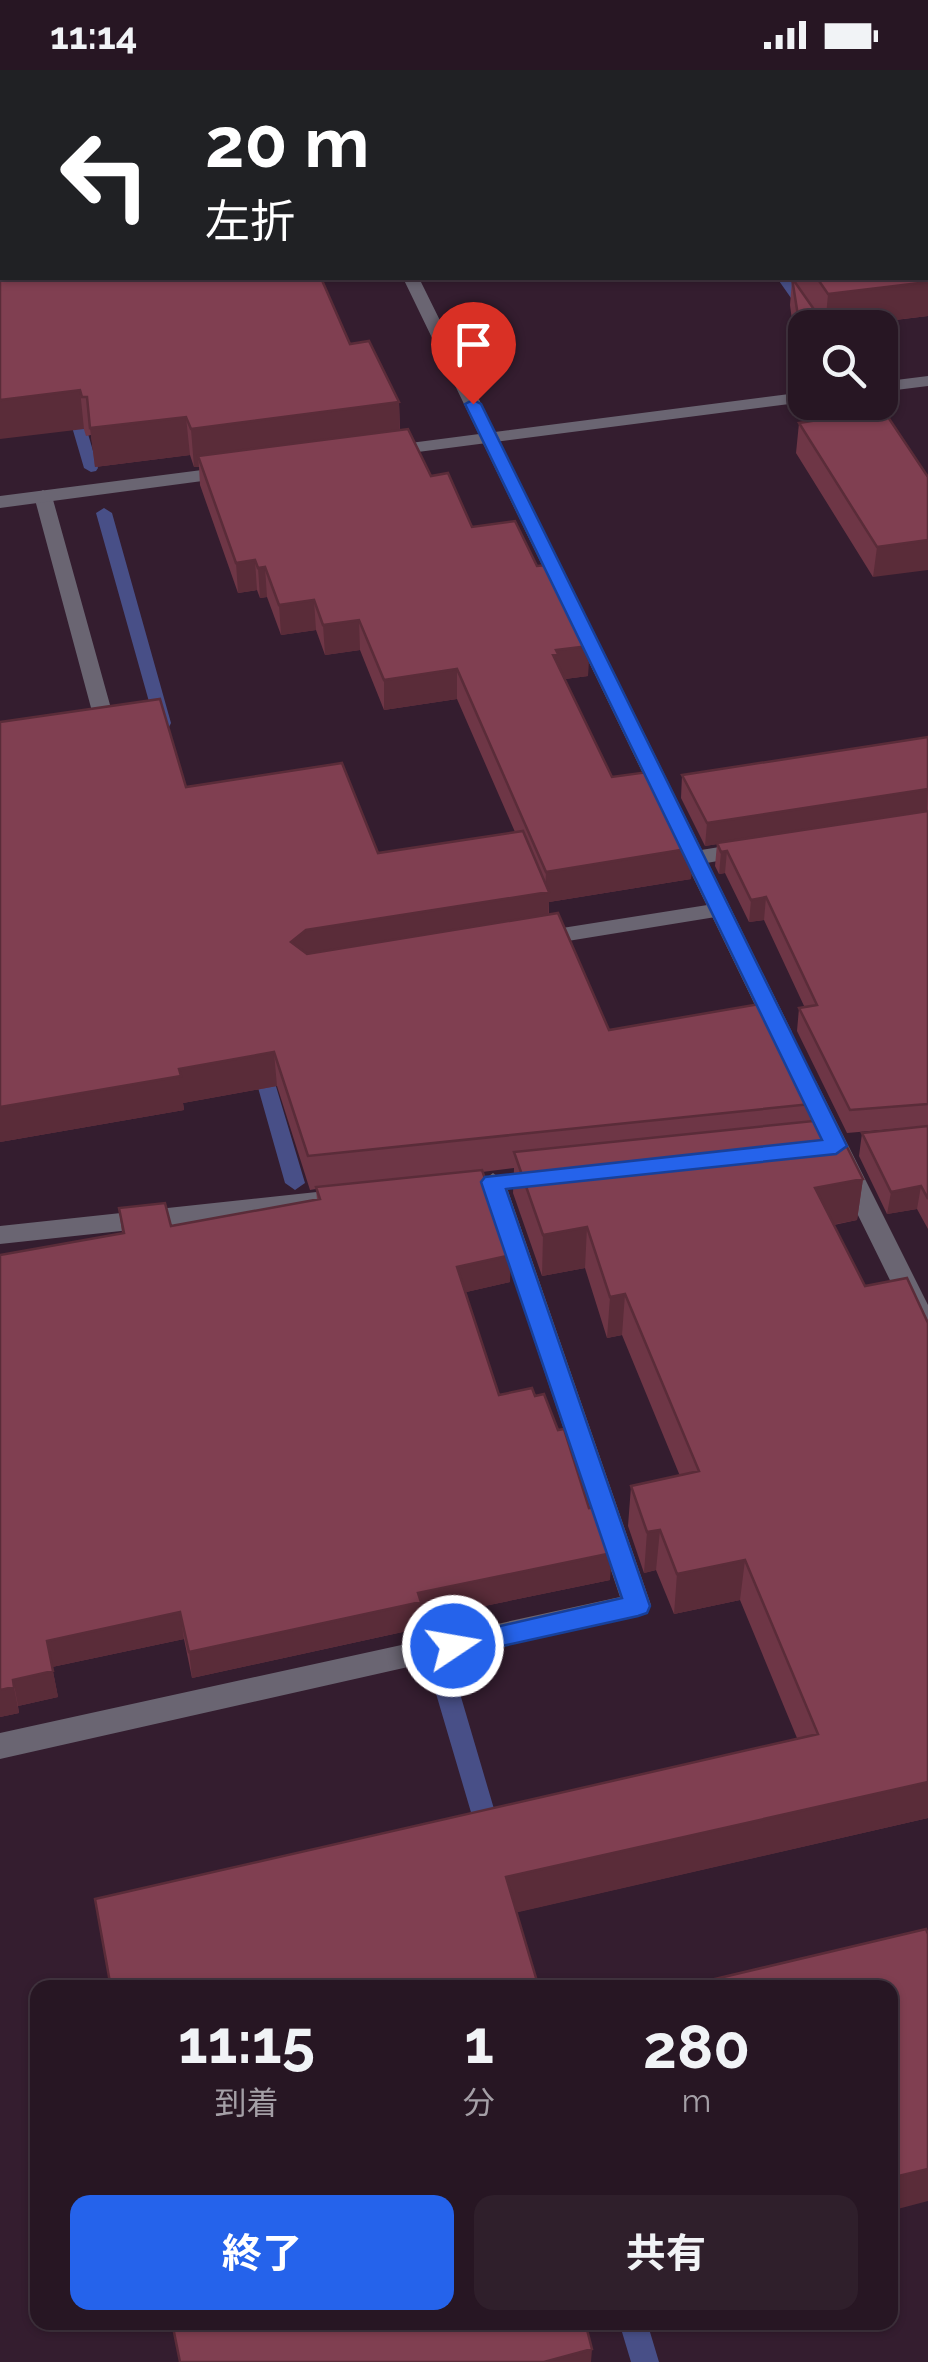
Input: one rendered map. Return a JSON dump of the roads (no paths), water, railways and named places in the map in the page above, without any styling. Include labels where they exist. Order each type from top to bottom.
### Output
[{"type":"street","points":[[412,280],[928,1331]]},
{"type":"street","points":[[898,385],[928,381]]},
{"type":"street","points":[[376,453],[788,399]]},
{"type":"street","points":[[0,502],[262,468]]},
{"type":"street","points":[[43,496],[107,730]]},
{"type":"street","points":[[695,858],[772,846]]},
{"type":"street","points":[[504,944],[720,910]]},
{"type":"street","points":[[0,1746],[638,1606],[492,1182]]},
{"type":"street","points":[[0,1235],[356,1197]]},
{"type":"waterway","points":[[784,280],[806,310]]},
{"type":"waterway","points":[[79,427],[91,468]]},
{"type":"waterway","points":[[104,513],[163,723]]},
{"type":"waterway","points":[[260,1063],[295,1183]]},
{"type":"waterway","points":[[444,1680],[490,1836]]},
{"type":"waterway","points":[[635,2330],[645,2362]]}]
